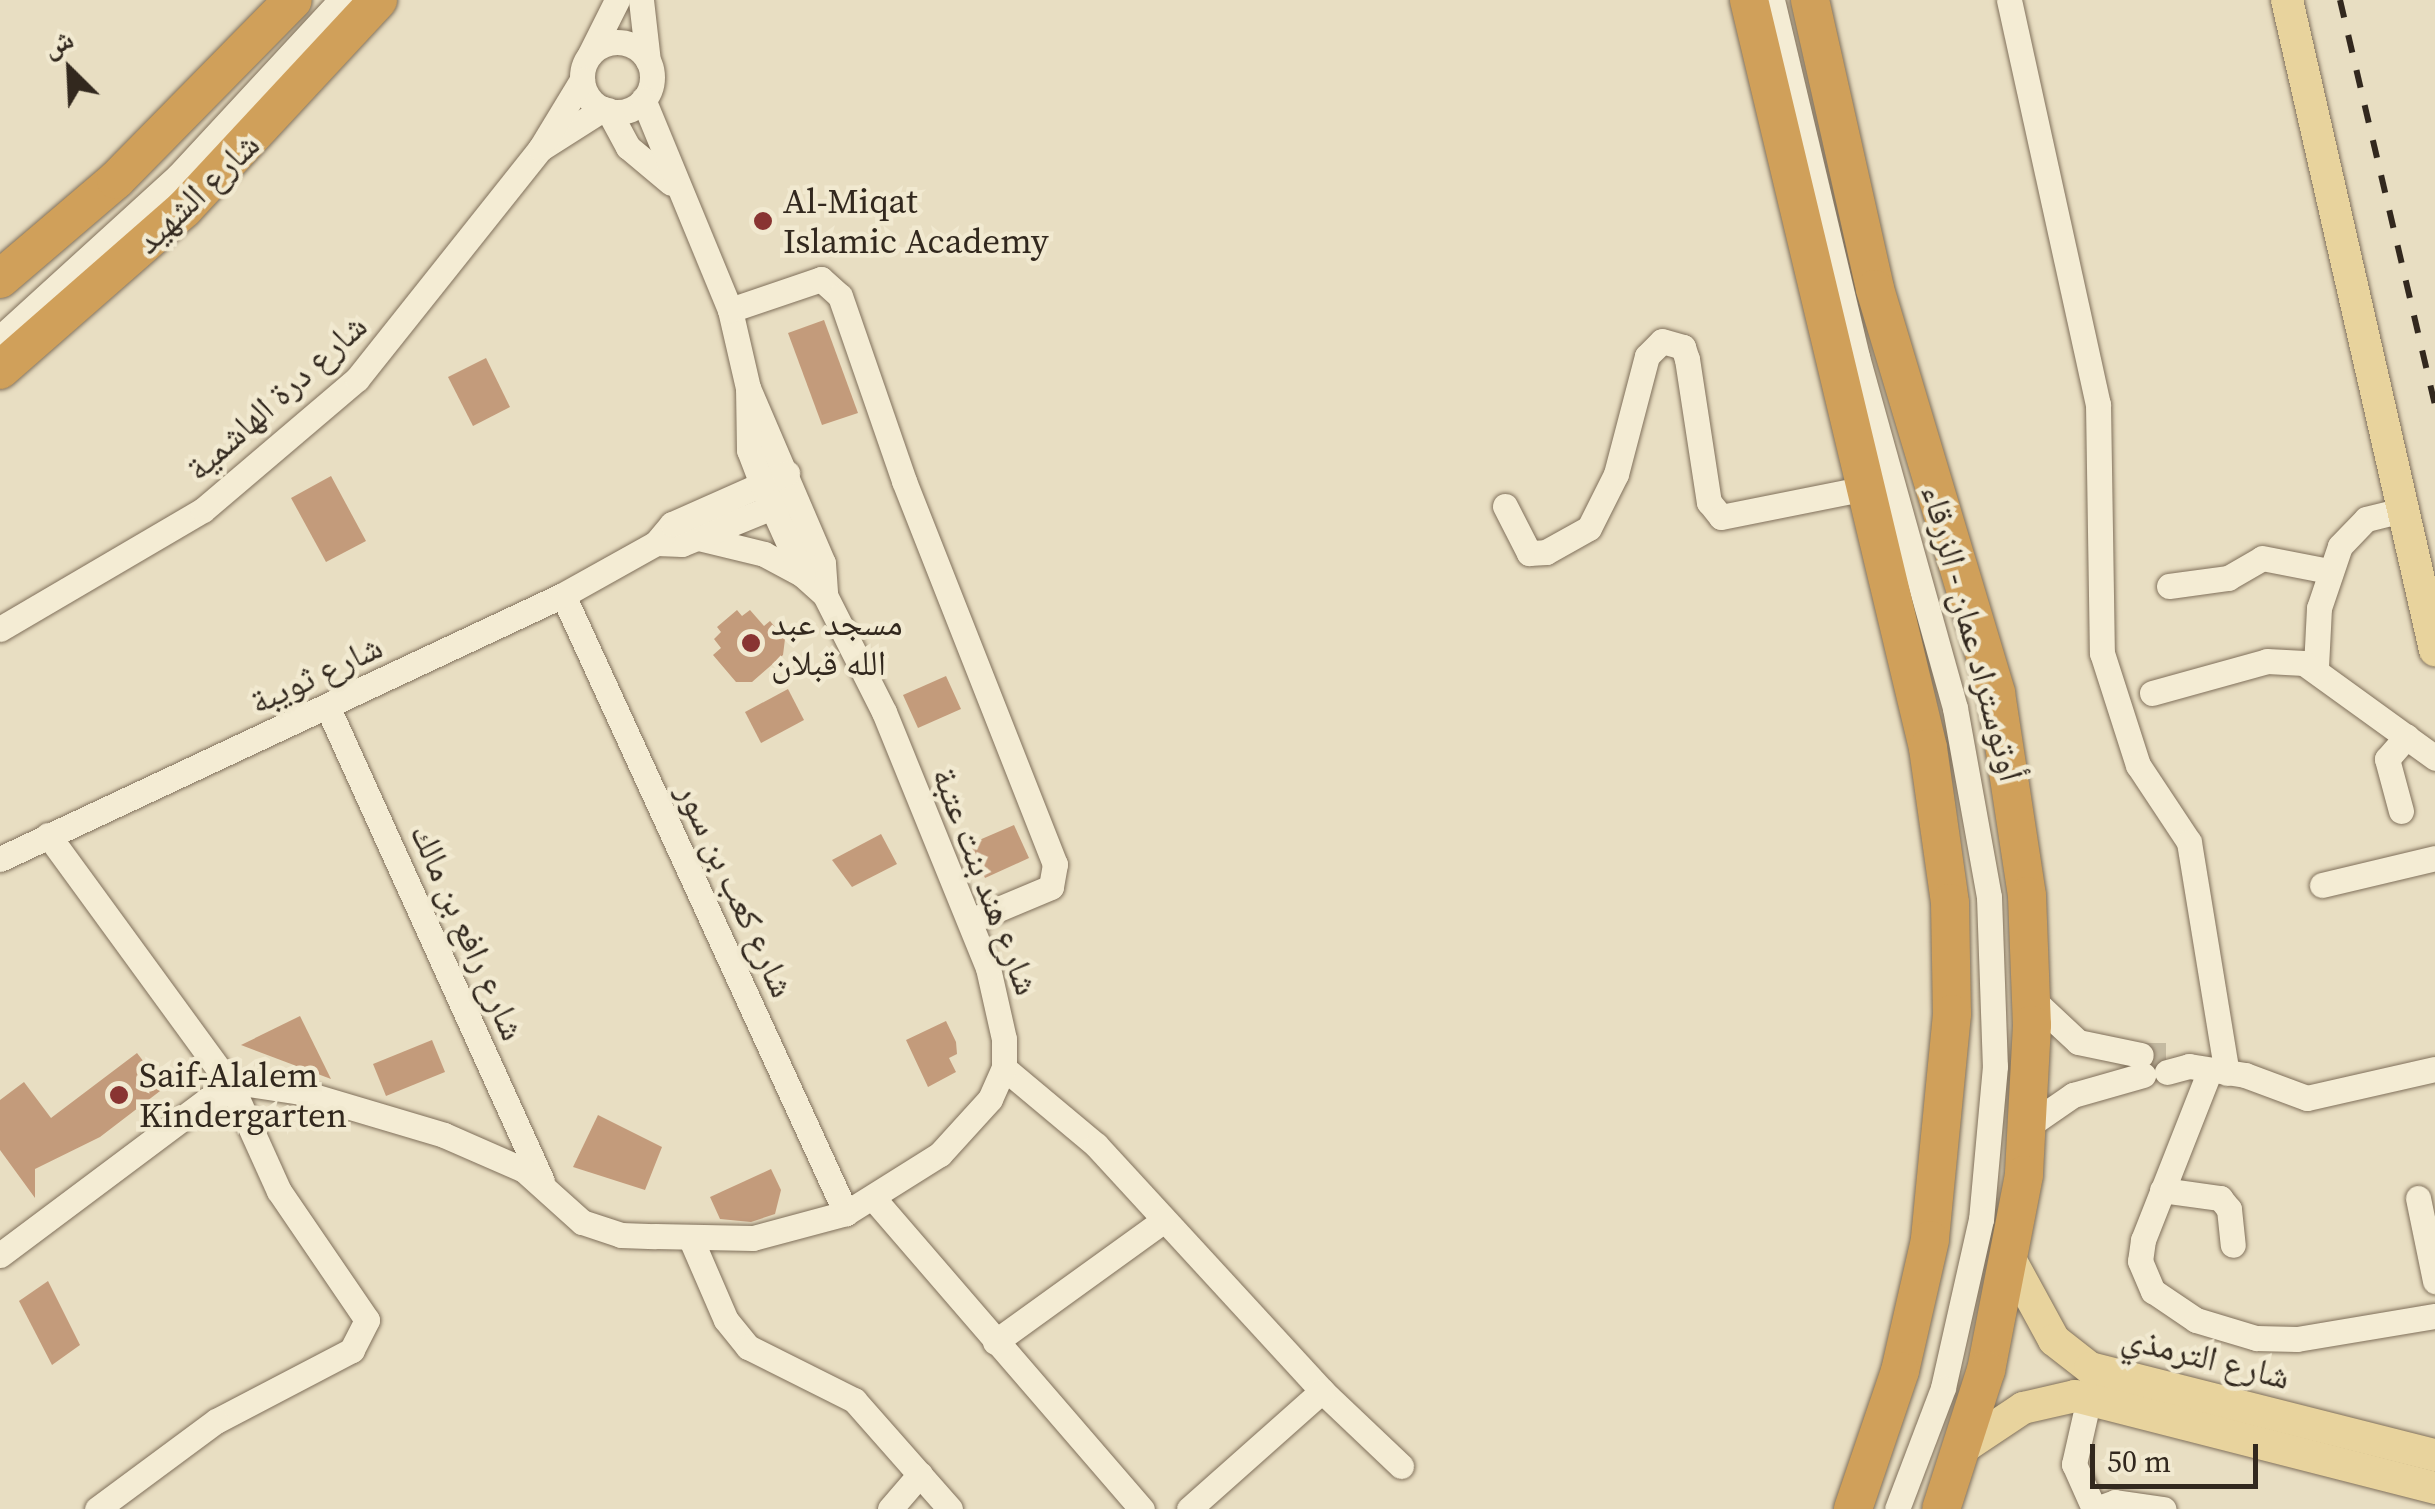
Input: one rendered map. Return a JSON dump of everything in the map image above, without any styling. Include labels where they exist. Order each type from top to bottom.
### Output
[{"type":"highway","name":"شارع الشهيد","points":[[0,279],[116,180],[293,0]]},
{"type":"highway","name":"شارع الشهيد","points":[[0,370],[184,209],[378,0]]},
{"type":"highway","name":"أوتوستراد عمان - الزرقاء","points":[[1749,0],[1937,798],[1950,902],[1952,1014],[1927,1256],[1900,1372],[1853,1509]]},
{"type":"highway","name":"أوتوستراد عمان - الزرقاء","points":[[1810,0],[1874,289],[1996,693],[2020,828],[2031,998],[2028,1126],[2011,1261],[1966,1446],[1941,1509]]},
{"type":"main road","points":[[2287,0],[2435,650]]},
{"type":"main road","name":"شارع الترمذي","points":[[2011,1261],[2054,1340],[2090,1368],[2435,1455]]},
{"type":"main road","name":"شارع الترمذي","points":[[1966,1446],[2036,1402],[2089,1398],[2424,1484]]},
{"type":"main road","points":[[2424,1484],[2435,1508]]},
{"type":"street","points":[[0,322],[171,168],[326,0]]},
{"type":"street","points":[[0,338],[178,176],[341,0]]},
{"type":"street","points":[[617,0],[590,54],[582,80],[588,98],[606,110],[643,99],[651,81],[641,0]]},
{"type":"street","points":[[1772,0],[1852,338],[1955,708],[1989,897],[1995,1066],[1982,1219],[1943,1388],[1897,1509]]},
{"type":"street","points":[[1782,0],[1851,292],[1966,705],[2004,958],[2002,1121],[1982,1272],[1952,1392],[1907,1509]]},
{"type":"street","points":[[2010,0],[2035,138],[2098,404],[2104,515],[2096,606],[2102,652],[2138,764],[2189,842],[2177,1067],[2162,1190],[2142,1240],[2142,1272],[2153,1290],[2196,1320],[2276,1340],[2435,1316]]},
{"type":"street","points":[[590,54],[616,42],[635,47],[648,61]]},
{"type":"street","name":"شارع درة الهاشمية","points":[[0,629],[203,510],[287,443],[384,351],[540,149],[582,80]]},
{"type":"street","name":"شارع هند بنت عتبة","points":[[643,99],[675,186],[730,310],[748,388],[746,430],[823,563],[826,595],[884,712],[970,921],[1001,1015],[1004,1068]]},
{"type":"street","name":"شارع درة الهاشمية","points":[[540,149],[606,110]]},
{"type":"street","name":"شارع هند بنت عتبة","points":[[606,110],[628,147],[675,186]]},
{"type":"street","points":[[730,310],[821,279],[840,296],[904,482],[1055,864],[1051,887],[970,921]]},
{"type":"street","points":[[1505,506],[1530,553],[1546,552],[1590,528],[1616,474],[1647,356],[1662,341],[1683,348],[1687,358],[1709,502],[1721,518],[1861,488]]},
{"type":"street","name":"شارع هند بنت عتبة","points":[[780,490],[804,575],[826,595]]},
{"type":"street","name":"شارع ثويبة","points":[[656,543],[674,546],[699,538],[780,490]]},
{"type":"street","name":"شارع ثويبة","points":[[0,859],[563,595],[656,543],[672,524],[780,490]]},
{"type":"street","points":[[2316,667],[2319,608],[2329,571],[2356,527],[2402,510]]},
{"type":"street","points":[[699,538],[764,554],[804,575]]},
{"type":"street","points":[[2169,586],[2228,578],[2262,558],[2329,571]]},
{"type":"street","name":"شارع كعب بن سور","points":[[563,595],[846,1213]]},
{"type":"street","points":[[2152,693],[2267,661],[2316,667],[2435,758]]},
{"type":"street","name":"شارع رافع بن مالك","points":[[328,708],[544,1186]]},
{"type":"street","points":[[2401,811],[2387,758],[2407,736]]},
{"type":"street","points":[[48,835],[232,1087],[279,1191],[364,1309],[366,1332],[352,1350],[216,1421],[97,1509]]},
{"type":"street","points":[[2322,885],[2435,858]]},
{"type":"street","points":[[2031,998],[2078,1042],[2308,1098],[2435,1069]]},
{"type":"street","points":[[2028,1126],[2073,1095],[2177,1067]]},
{"type":"street","points":[[0,1255],[232,1087],[282,1088],[444,1135],[524,1170],[582,1222],[600,1230],[690,1237],[774,1235],[846,1213],[874,1199],[974,1123],[1004,1068],[1096,1145],[1322,1391],[1401,1466]]},
{"type":"street","points":[[2162,1190],[2220,1198],[2229,1209],[2234,1245]]},
{"type":"street","points":[[2418,1198],[2435,1281]]},
{"type":"street","points":[[874,1199],[1142,1509]]},
{"type":"street","points":[[995,1342],[1163,1220]]},
{"type":"street","points":[[690,1237],[726,1320],[748,1347],[854,1400],[950,1509]]},
{"type":"street","points":[[1189,1509],[1322,1391]]},
{"type":"street","points":[[2089,1398],[2074,1464],[2095,1509],[2114,1502],[2163,1509]]},
{"type":"street","points":[[890,1509],[920,1474]]},
{"type":"building","points":[[824,320],[858,413],[822,425],[788,333]]},
{"type":"building","points":[[486,358],[510,407],[473,426],[448,377]]},
{"type":"building","points":[[331,476],[366,541],[326,562],[291,498]]},
{"type":"building","name":"مسجد عبد الله قبلان","points":[[737,610],[742,616],[750,610],[764,626],[770,621],[785,639],[783,655],[752,682],[736,682],[713,655],[721,648],[714,639],[721,632],[717,627]]},
{"type":"building","points":[[946,676],[961,709],[918,728],[903,695]]},
{"type":"building","points":[[788,689],[804,720],[761,743],[745,712]]},
{"type":"building","points":[[1014,825],[1029,858],[985,878],[970,844]]},
{"type":"building","points":[[881,834],[897,864],[852,887],[832,860]]},
{"type":"building","points":[[300,1016],[331,1079],[241,1045]]},
{"type":"building","points":[[946,1021],[956,1042],[957,1054],[949,1058],[956,1072],[928,1087],[906,1040]]},
{"type":"building","points":[[432,1040],[445,1072],[386,1096],[373,1064]]},
{"type":"building","points":[[137,1053],[164,1088],[100,1137],[35,1169],[35,1198],[0,1150],[0,1100],[24,1082],[51,1118]]},
{"type":"building","points":[[598,1115],[662,1147],[645,1190],[573,1167]]},
{"type":"building","points":[[771,1169],[781,1190],[775,1214],[751,1222],[720,1219],[710,1197]]},
{"type":"building","points":[[48,1281],[80,1345],[52,1365],[19,1301]]},
{"type":"tunnel","points":[[2141,1055],[2166,1055]]},
{"type":"railway","points":[[2340,0],[2435,404]]},
{"type":"place","name":"Al-Miqat Islamic Academy","points":[[763,221]]},
{"type":"place","name":"مسجد عبد الله قبلان","points":[[751,643]]},
{"type":"place","name":"Saif-Alalem Kindergarten","points":[[119,1095]]}]
